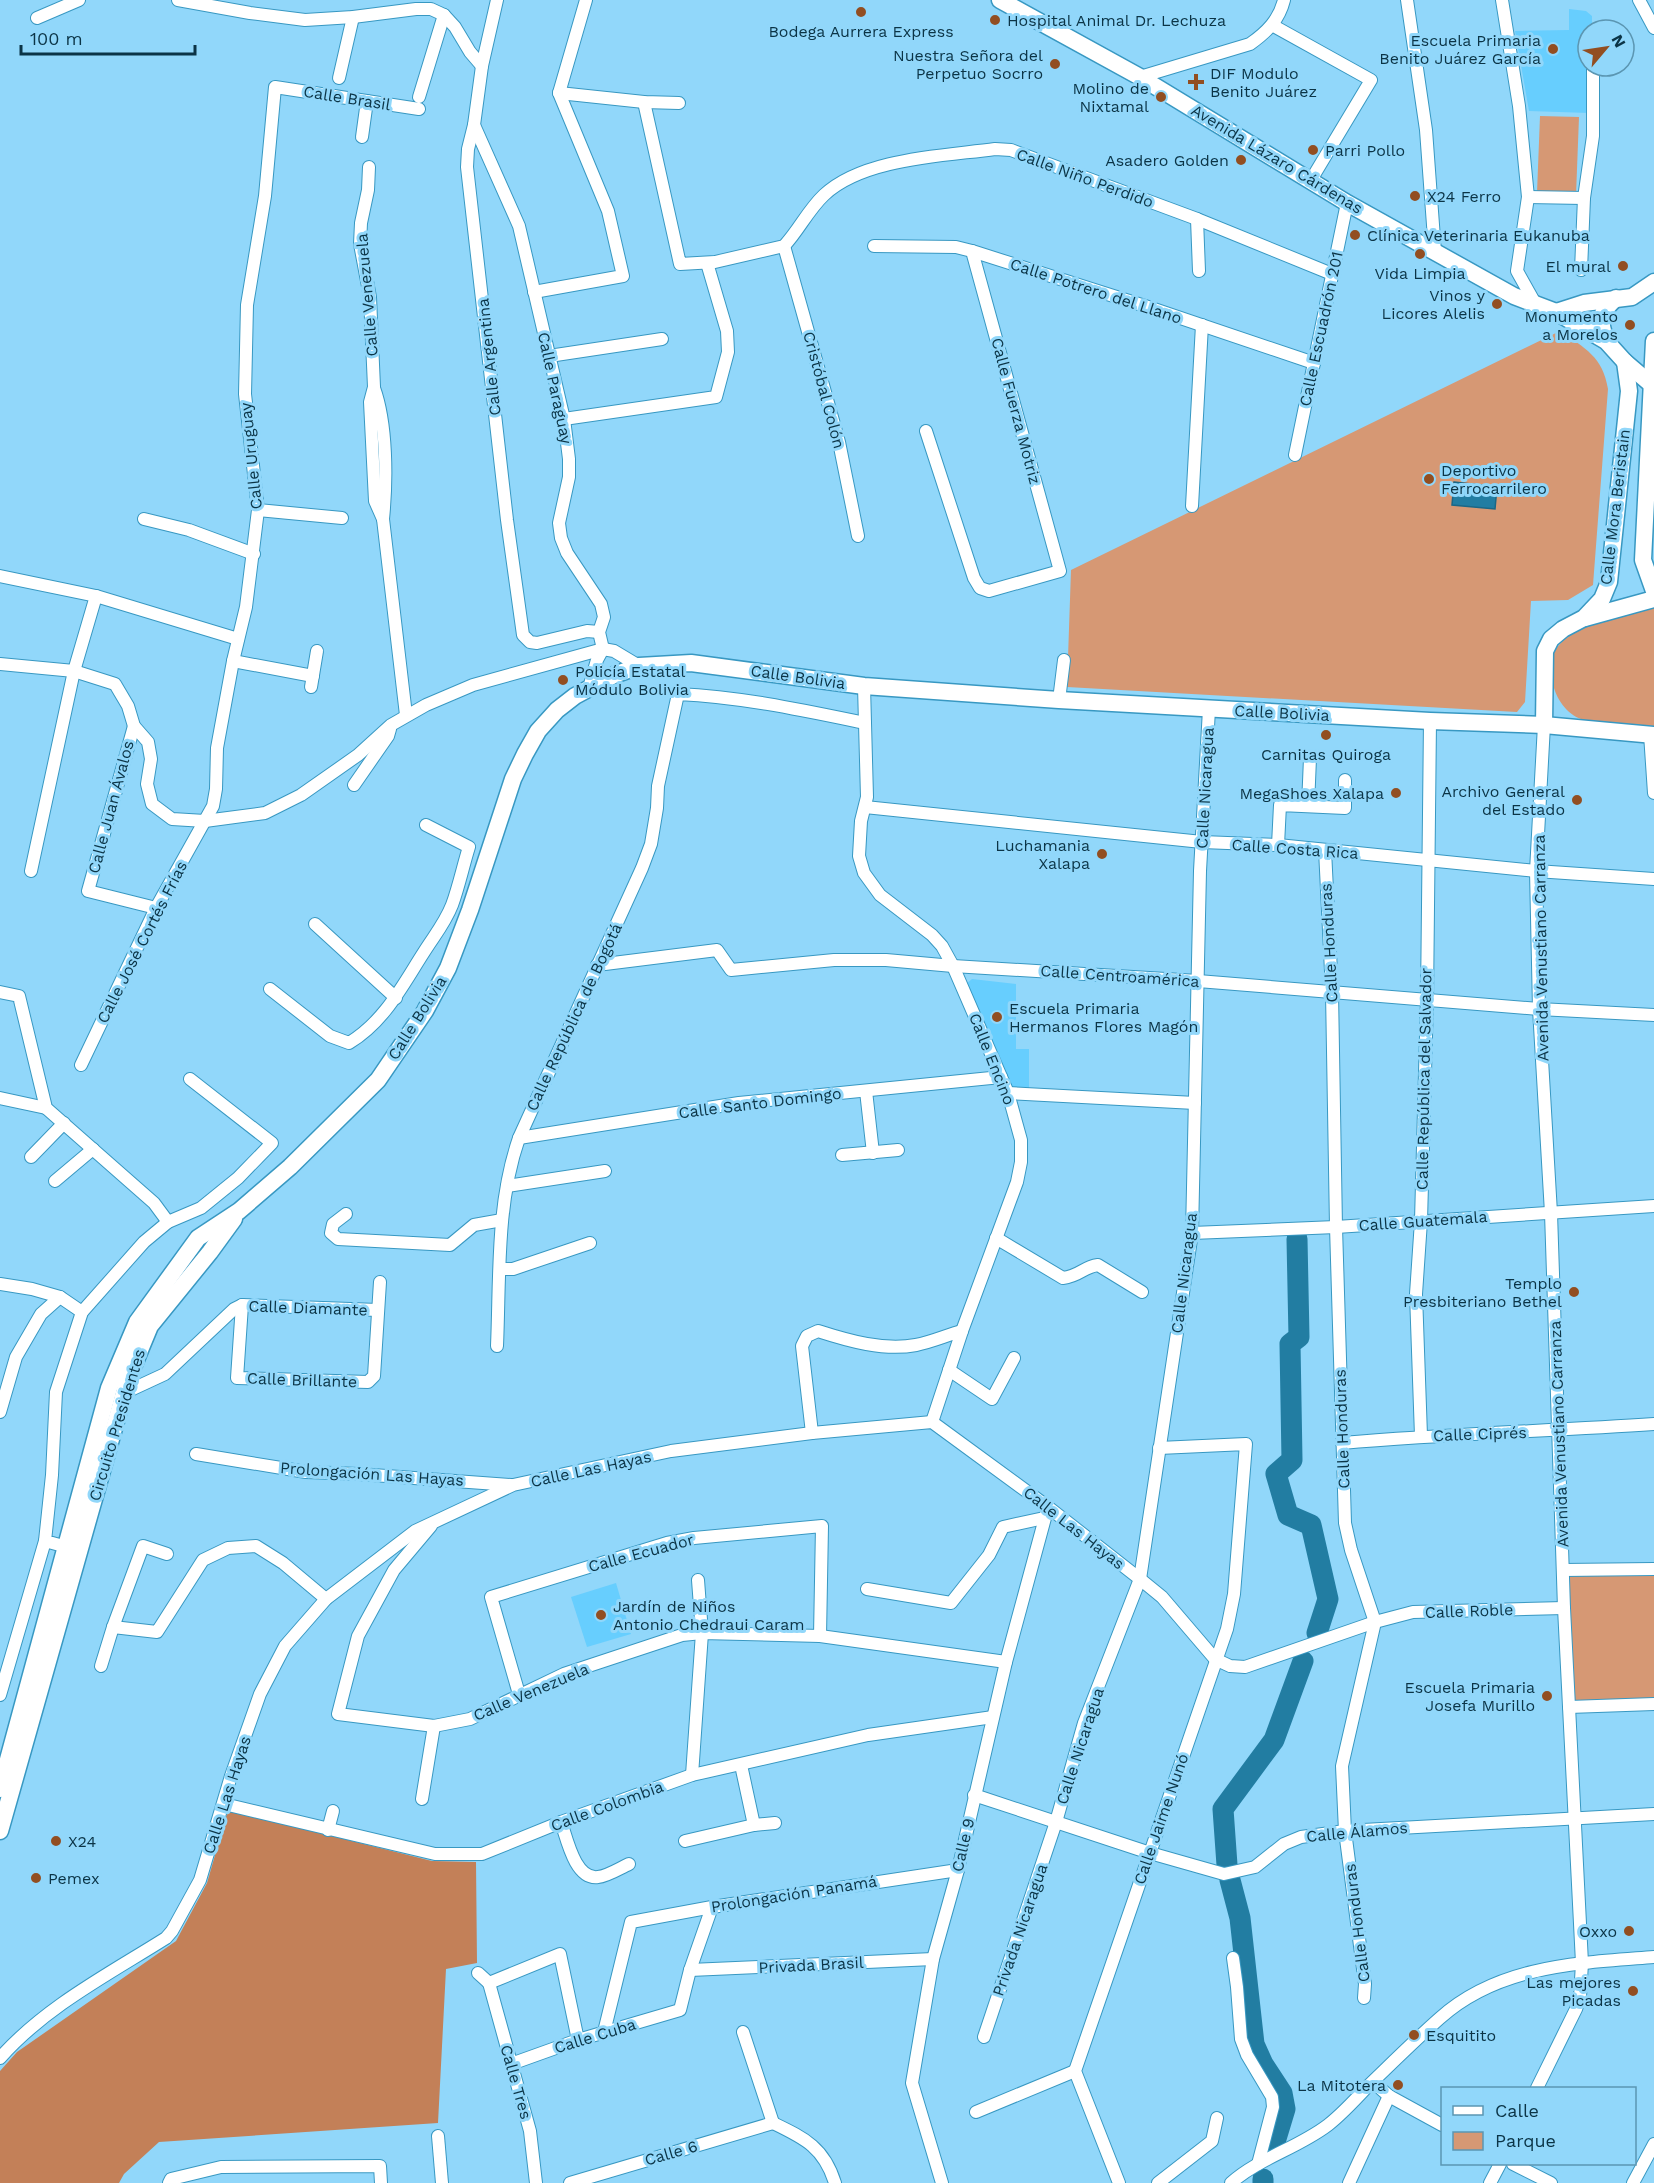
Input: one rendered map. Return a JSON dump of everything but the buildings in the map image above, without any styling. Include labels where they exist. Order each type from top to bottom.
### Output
[{"type":"main road","name":"Avenida Lázaro Cárdenas","points":[[1000,0],[1140,77],[1347,202],[1514,296],[1556,312],[1606,341]]},
{"type":"main road","points":[[1556,312],[1584,303],[1632,297],[1654,282]]},
{"type":"main road","points":[[1616,298],[1606,308],[1600,322],[1606,341],[1625,362],[1652,385]]},
{"type":"main road","name":"Calle Mora Beristain","points":[[1654,341],[1643,560],[1654,591]]},
{"type":"main road","name":"Calle Mora Beristain","points":[[1544,725],[1545,651],[1551,639],[1563,629],[1584,618],[1602,599],[1609,582],[1629,391],[1625,362]]},
{"type":"main road","points":[[1584,618],[1654,599]]},
{"type":"main road","name":"Calle Bolivia","points":[[239,1211],[290,1167],[378,1080],[425,1011],[448,968],[470,910],[513,779],[538,731],[575,696],[614,675],[639,666],[691,663],[864,686],[1209,709],[1544,725],[1652,735]]},
{"type":"main road","points":[[1517,724],[1533,714],[1545,695]]},
{"type":"main road","points":[[1545,695],[1554,714],[1567,727]]},
{"type":"main road","name":"Circuito Presidentes","points":[[0,1831],[124,1393],[150,1326],[210,1252],[239,1211]]},
{"type":"main road","name":"Circuito Presidentes","points":[[0,1789],[109,1389],[137,1322],[198,1238],[239,1211]]},
{"type":"street","points":[[37,18],[79,0]]},
{"type":"street","points":[[178,0],[305,20],[430,9],[444,15],[455,27],[470,52],[482,66]]},
{"type":"street","name":"Calle Argentina","points":[[497,0],[482,66],[467,167],[507,520],[523,635],[530,642],[537,643],[587,631],[599,632]]},
{"type":"street","points":[[534,292],[623,276],[608,210],[559,93],[586,0]]},
{"type":"street","points":[[1140,77],[1250,44],[1272,25],[1281,13],[1284,0]]},
{"type":"street","points":[[1407,0],[1426,130],[1436,252]]},
{"type":"street","points":[[1502,0],[1519,106],[1528,197],[1517,271],[1536,305]]},
{"type":"street","points":[[1639,0],[1654,28]]},
{"type":"street","name":"Calle Brasil","points":[[275,87],[367,101],[419,103],[444,15]]},
{"type":"street","points":[[339,78],[354,17]]},
{"type":"street","points":[[1272,25],[1371,80],[1311,180]]},
{"type":"street","points":[[1581,270],[1584,198],[1593,136],[1593,78]]},
{"type":"street","name":"Calle Uruguay","points":[[205,821],[213,806],[216,789],[217,748],[233,661],[246,607],[254,554],[258,510],[245,394],[247,305],[265,196],[275,87]]},
{"type":"street","points":[[559,93],[644,102],[679,103]]},
{"type":"street","points":[[362,137],[367,101]]},
{"type":"street","points":[[644,102],[680,264],[707,263],[784,246]]},
{"type":"street","name":"Calle Paraguay","points":[[474,125],[519,226],[564,419],[569,468],[559,523],[561,538],[567,553],[601,604],[604,617],[599,632],[603,649]]},
{"type":"street","name":"Calle Niño Perdido","points":[[784,246],[824,194],[866,170],[893,163],[995,148],[1011,150],[1197,219],[1332,274]]},
{"type":"street","name":"Calle Venezuela","points":[[369,167],[360,244],[370,297],[374,387],[379,401],[383,441],[385,500],[382,519],[406,715]]},
{"type":"street","points":[[1528,197],[1584,198]]},
{"type":"street","name":"Calle Escuadrón 201","points":[[1295,455],[1347,202]]},
{"type":"street","points":[[1197,219],[1199,271]]},
{"type":"street","name":"Cristóbal Colón","points":[[784,246],[838,442],[858,536]]},
{"type":"street","name":"Calle Potrero del Llano","points":[[874,246],[956,247],[972,251],[1314,363]]},
{"type":"street","name":"Calle Fuerza Motriz","points":[[926,431],[974,578],[980,588],[989,591],[1060,571],[972,251]]},
{"type":"street","points":[[564,419],[716,397],[728,352],[727,331],[707,263]]},
{"type":"street","points":[[1191,506],[1202,326]]},
{"type":"street","points":[[549,356],[662,339]]},
{"type":"street","points":[[258,510],[342,518]]},
{"type":"street","points":[[144,519],[189,530],[254,554]]},
{"type":"street","points":[[0,576],[96,596],[238,639]]},
{"type":"street","points":[[31,871],[74,671],[96,596]]},
{"type":"street","points":[[589,688],[597,660],[603,649]]},
{"type":"street","points":[[0,664],[74,671],[115,684],[128,706],[134,726],[148,742],[152,759],[147,784],[152,804],[172,819],[205,821],[265,813],[301,795],[358,755],[391,724],[473,685],[603,649],[614,651],[639,666]]},
{"type":"street","points":[[233,661],[312,681],[317,651]]},
{"type":"street","points":[[1059,700],[1064,660]]},
{"type":"street","name":"Calle Encino","points":[[864,686],[867,797],[861,821],[859,856],[864,873],[880,895],[932,935],[942,946],[953,966],[1008,1093],[1021,1140],[1021,1162],[1017,1182],[962,1331],[932,1422]]},
{"type":"street","name":"Calle República de Bogotá","points":[[497,1346],[502,1220],[511,1161],[519,1138],[651,844],[658,786],[678,694],[759,701],[865,723]]},
{"type":"street","name":"Calle Nicaragua","points":[[1056,1822],[1084,1724],[1140,1579],[1192,1233],[1202,842],[1209,709]]},
{"type":"street","name":"Calle República del Salvador","points":[[1421,1436],[1416,1294],[1421,1221],[1430,860],[1430,721]]},
{"type":"street","points":[[354,785],[388,736],[391,724]]},
{"type":"street","name":"Avenida Venustiano Carranza","points":[[1537,2087],[1576,2009],[1580,1997],[1582,1963],[1564,1608],[1560,1431],[1551,1213],[1539,1009],[1536,870],[1544,725]]},
{"type":"street","name":"Calle Juan Ávalos","points":[[134,726],[88,891],[156,908]]},
{"type":"street","points":[[1652,735],[1654,793]]},
{"type":"street","points":[[1308,806],[1310,758]]},
{"type":"street","points":[[1278,845],[1280,805],[1345,808],[1345,780]]},
{"type":"street","name":"Calle Costa Rica","points":[[865,807],[1202,842],[1278,845],[1654,879]]},
{"type":"street","name":"Calle José Cortés Frías","points":[[81,1065],[156,908],[205,821]]},
{"type":"street","points":[[270,989],[330,1036],[349,1043],[366,1032],[396,998],[440,930],[452,904],[469,847],[426,825]]},
{"type":"street","name":"Calle Honduras","points":[[1325,850],[1332,992],[1335,1227],[1345,1523],[1351,1550],[1375,1622],[1342,1766],[1345,1831],[1365,1984],[1364,1998]]},
{"type":"street","points":[[452,904],[470,910]]},
{"type":"street","points":[[315,924],[396,998]]},
{"type":"street","name":"Calle Centroamérica","points":[[597,965],[717,950],[731,969],[834,960],[886,960],[1198,981],[1539,1009],[1654,1015]]},
{"type":"street","points":[[0,992],[20,996],[46,1108]]},
{"type":"street","name":"Calle Santo Domingo","points":[[519,1138],[739,1103],[1001,1077]]},
{"type":"street","points":[[0,1695],[45,1541],[52,1475],[56,1392],[82,1312],[144,1242],[168,1222],[201,1208],[238,1178],[272,1143],[190,1079]]},
{"type":"street","points":[[866,1091],[873,1153]]},
{"type":"street","points":[[1008,1093],[1195,1103]]},
{"type":"street","points":[[0,1098],[46,1108],[153,1203],[168,1222]]},
{"type":"street","points":[[31,1157],[64,1124]]},
{"type":"street","points":[[55,1182],[93,1149]]},
{"type":"street","points":[[842,1155],[898,1150]]},
{"type":"street","points":[[507,1186],[604,1171]]},
{"type":"street","name":"Calle Guatemala","points":[[1192,1233],[1335,1227],[1654,1206]]},
{"type":"street","points":[[346,1214],[333,1224],[331,1233],[338,1239],[450,1245],[474,1225],[502,1220]]},
{"type":"street","points":[[996,1238],[1063,1278],[1074,1277],[1090,1266],[1098,1264],[1142,1292]]},
{"type":"street","points":[[500,1269],[513,1269],[590,1243]]},
{"type":"street","points":[[378,1311],[380,1282]]},
{"type":"street","points":[[0,1284],[32,1289],[60,1297],[82,1312]]},
{"type":"street","points":[[0,1412],[16,1357],[41,1314],[60,1297]]},
{"type":"street","name":"Calle Diamante","points":[[124,1393],[165,1374],[234,1309],[242,1305],[378,1311]]},
{"type":"street","name":"Calle Brillante","points":[[242,1305],[237,1378],[368,1382],[374,1376],[378,1311]]},
{"type":"street","points":[[812,1433],[801,1346],[807,1336],[818,1331],[882,1346],[916,1345],[962,1331]]},
{"type":"street","points":[[949,1370],[992,1399],[1014,1358]]},
{"type":"street","name":"Calle Las Hayas","points":[[0,2058],[14,2042],[57,2009],[166,1938],[172,1931],[200,1880],[231,1776],[260,1694],[285,1646],[326,1599],[415,1531],[513,1485],[671,1451],[812,1433],[932,1422],[1046,1512],[1162,1597],[1215,1659]]},
{"type":"street","name":"Calle Ciprés","points":[[1342,1443],[1421,1436],[1560,1431],[1654,1424]]},
{"type":"street","name":"Calle Jaime Nunó","points":[[1075,2071],[1227,1629],[1234,1594],[1246,1444],[1160,1448]]},
{"type":"street","name":"Prolongación Las Hayas","points":[[196,1454],[306,1472],[513,1485]]},
{"type":"street","points":[[867,1589],[951,1603],[989,1555],[1003,1527],[1046,1512]]},
{"type":"street","name":"Calle 9","points":[[942,2183],[912,2084],[933,1959],[958,1870],[1006,1662],[1046,1512]]},
{"type":"street","name":"Calle Venezuela","points":[[434,1523],[394,1570],[358,1636],[338,1714],[435,1726],[470,1719],[564,1674],[682,1635],[702,1633],[820,1636],[1006,1662]]},
{"type":"street","name":"Calle Ecuador","points":[[519,1694],[490,1597],[666,1543],[694,1538],[822,1526],[820,1636]]},
{"type":"street","points":[[45,1541],[67,1547]]},
{"type":"street","points":[[101,1666],[143,1546],[167,1554]]},
{"type":"street","points":[[113,1627],[156,1632],[203,1560],[228,1548],[256,1546],[284,1563],[326,1599]]},
{"type":"street","points":[[1563,1570],[1654,1569]]},
{"type":"street","points":[[692,1775],[702,1633],[698,1580]]},
{"type":"street","name":"Calle Roble","points":[[1375,1622],[1413,1612],[1564,1608]]},
{"type":"street","points":[[1215,1659],[1230,1666],[1245,1667],[1375,1622]]},
{"type":"street","points":[[1569,1707],[1654,1704]]},
{"type":"street","name":"Calle Colombia","points":[[224,1804],[435,1854],[483,1854],[561,1822],[692,1775],[868,1735],[993,1717]]},
{"type":"street","points":[[422,1799],[435,1726]]},
{"type":"street","points":[[741,1765],[754,1825]]},
{"type":"street","name":"Calle Álamos","points":[[974,1795],[1149,1853],[1224,1874],[1255,1867],[1284,1844],[1301,1837],[1345,1831],[1654,1814]]},
{"type":"street","points":[[328,1830],[333,1811]]},
{"type":"street","points":[[561,1822],[578,1868],[585,1875],[598,1878],[629,1864]]},
{"type":"street","name":"Privada Nicaragua","points":[[984,2037],[1056,1822]]},
{"type":"street","points":[[685,1841],[754,1825],[775,1823]]},
{"type":"street","name":"Prolongación Panamá","points":[[604,2032],[631,1922],[712,1907],[958,1870]]},
{"type":"street","points":[[690,1970],[712,1907]]},
{"type":"street","points":[[478,1973],[489,1983],[560,1954],[578,2040]]},
{"type":"street","points":[[1231,2183],[1258,2164],[1303,2143],[1329,2124],[1440,2017],[1466,1998],[1517,1975],[1582,1963],[1654,1957]]},
{"type":"street","points":[[1233,1958],[1240,2039],[1272,2097],[1273,2107],[1258,2164]]},
{"type":"street","name":"Privada Brasil","points":[[690,1970],[933,1959]]},
{"type":"street","name":"Calle Cuba","points":[[511,2064],[578,2040],[680,2010],[690,1970]]},
{"type":"street","name":"Calle Tres","points":[[489,1983],[530,2132],[536,2183]]},
{"type":"street","points":[[744,2032],[773,2123],[804,2140],[822,2154],[835,2183]]},
{"type":"street","points":[[1375,2061],[1383,2072]]},
{"type":"street","points":[[976,2112],[1075,2071],[1119,2183]]},
{"type":"street","points":[[1373,2082],[1389,2096],[1441,2124]]},
{"type":"street","points":[[1349,2183],[1389,2096]]},
{"type":"street","points":[[1158,2183],[1212,2141],[1217,2118]]},
{"type":"street","name":"Calle 6","points":[[570,2183],[773,2123]]},
{"type":"street","points":[[438,2136],[442,2183]]},
{"type":"street","points":[[1633,2183],[1654,2144]]},
{"type":"street","points":[[1490,2183],[1499,2165]]},
{"type":"street","points":[[1517,2165],[1551,2183]]},
{"type":"street","points":[[169,2183],[171,2179],[221,2167],[380,2166],[381,2183]]},
{"type":"shaded area","name":"Escuela Primaria Benito Juárez García","points":[[1569,9],[1586,11],[1592,16],[1592,18],[1576,18],[1576,78],[1589,78],[1589,113],[1529,111],[1515,31],[1569,30]]},
{"type":"shaded area","points":[[1454,482],[1497,487],[1495,509],[1452,505]]},
{"type":"shaded area","name":"Escuela Primaria Hermanos Flores Magón","points":[[972,979],[1016,984],[1016,1049],[1029,1049],[1029,1092],[1009,1090],[966,984]]},
{"type":"shaded area","name":"Jardín de Niños Antonio Chedraui Caram","points":[[616,1583],[631,1634],[587,1647],[571,1597]]},
{"type":"shaded area","points":[[228,1810],[432,1861],[476,1862],[477,1963],[446,1969],[438,2123],[159,2142],[124,2174],[119,2183],[0,2183],[0,2071],[17,2052],[176,1941],[207,1883]]},
{"type":"green space","points":[[1540,116],[1579,117],[1576,195],[1537,193]]},
{"type":"green space","name":"Deportivo Ferrocarrilero","points":[[1560,331],[1592,354],[1602,369],[1608,389],[1593,585],[1568,600],[1531,601],[1525,702],[1517,712],[1067,687],[1071,570]]},
{"type":"green space","points":[[1654,608],[1654,726],[1587,721],[1571,714],[1554,690],[1552,657],[1560,644],[1595,623]]},
{"type":"green space","points":[[1654,1569],[1654,1704],[1569,1707],[1563,1570]]},
{"type":"waterway","points":[[1297,1239],[1299,1337],[1290,1344],[1292,1460],[1276,1474],[1288,1515],[1311,1525],[1328,1599],[1317,1633]]},
{"type":"waterway","points":[[1227,1865],[1223,1809],[1274,1740],[1303,1661]]},
{"type":"waterway","points":[[1230,1880],[1240,1918],[1254,2044],[1263,2064],[1282,2093],[1285,2109],[1275,2142]]},
{"type":"place","name":"Bodega Aurrera Express","points":[[861,12]]},
{"type":"place","name":"Hospital Animal Dr. Lechuza","points":[[995,20]]},
{"type":"place","name":"Escuela Primaria Benito Juárez García","points":[[1553,49]]},
{"type":"place","name":"Nuestra Señora del Perpetuo Socrro","points":[[1055,64]]},
{"type":"place","name":"DIF Modulo Benito Juárez","points":[[1196,82]]},
{"type":"place","name":"Molino de Nixtamal","points":[[1161,97]]},
{"type":"place","name":"Parri Pollo","points":[[1313,150]]},
{"type":"place","name":"Asadero Golden","points":[[1241,160]]},
{"type":"place","name":"X24 Ferro","points":[[1415,196]]},
{"type":"place","name":"Clínica Veterinaria Eukanuba","points":[[1355,235]]},
{"type":"place","name":"Vida Limpia","points":[[1420,254]]},
{"type":"place","name":"El mural","points":[[1623,266]]},
{"type":"place","name":"Vinos y Licores Alelis","points":[[1497,304]]},
{"type":"place","name":"Monumento a Morelos","points":[[1630,325]]},
{"type":"place","name":"Deportivo Ferrocarrilero","points":[[1429,479]]},
{"type":"place","name":"Policía Estatal Módulo Bolivia","points":[[563,680]]},
{"type":"place","name":"Carnitas Quiroga","points":[[1326,735]]},
{"type":"place","name":"MegaShoes Xalapa","points":[[1396,793]]},
{"type":"place","name":"Archivo General del Estado","points":[[1577,800]]},
{"type":"place","name":"Luchamania Xalapa","points":[[1102,854]]},
{"type":"place","name":"Escuela Primaria Hermanos Flores Magón","points":[[997,1017]]},
{"type":"place","name":"Templo Presbiteriano Bethel","points":[[1574,1292]]},
{"type":"place","name":"Jardín de Niños Antonio Chedraui Caram","points":[[601,1615]]},
{"type":"place","name":"Escuela Primaria Josefa Murillo","points":[[1547,1696]]},
{"type":"place","name":"X24","points":[[56,1841]]},
{"type":"place","name":"Pemex","points":[[36,1878]]},
{"type":"place","name":"Oxxo","points":[[1629,1931]]},
{"type":"place","name":"Las mejores Picadas","points":[[1633,1991]]},
{"type":"place","name":"Esquitito","points":[[1414,2035]]},
{"type":"place","name":"La Mitotera","points":[[1398,2085]]}]
